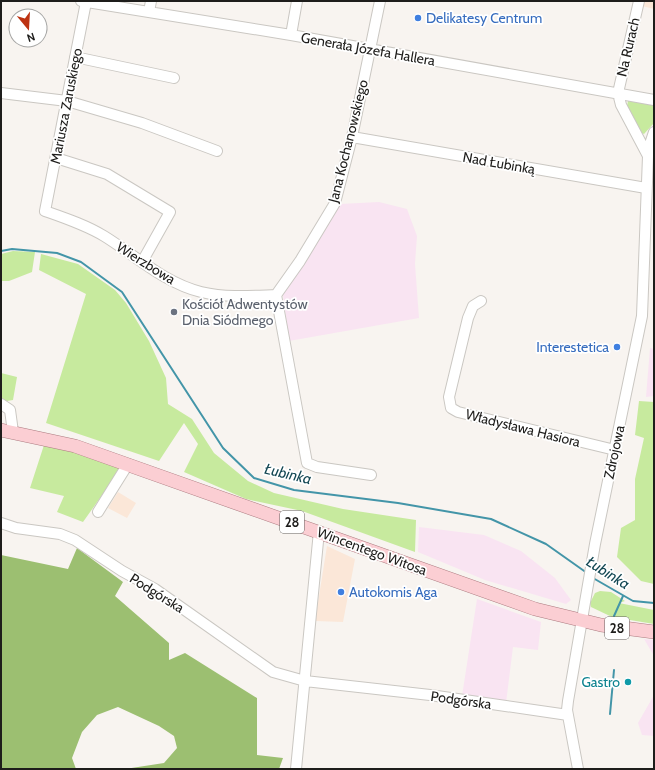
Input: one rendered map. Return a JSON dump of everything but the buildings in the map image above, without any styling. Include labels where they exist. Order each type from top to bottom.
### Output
[{"type":"main road","name":"Wincentego Witosa","points":[[7,431],[75,446],[535,609],[624,629],[654,632]]},
{"type":"street","name":"Generała Józefa Hallera","points":[[84,1],[291,35],[654,100]]},
{"type":"street","name":"Mariusza Zaruskiego","points":[[45,211],[67,101],[84,1]]},
{"type":"street","points":[[149,12],[151,1]]},
{"type":"street","points":[[291,35],[297,1]]},
{"type":"street","name":"Jana Kochanowskiego","points":[[276,296],[300,261],[335,202],[352,137],[380,1]]},
{"type":"street","name":"Na Rurach","points":[[618,93],[639,1]]},
{"type":"street","points":[[75,57],[174,78]]},
{"type":"street","points":[[1,93],[67,101],[142,123],[217,152]]},
{"type":"street","points":[[618,93],[621,105],[648,156]]},
{"type":"street","name":"Zdrojowa","points":[[578,769],[568,715],[568,701],[584,599],[642,316],[648,147],[654,132]]},
{"type":"street","name":"Nad Łubinką","points":[[352,137],[646,188]]},
{"type":"street","points":[[56,158],[107,174],[170,212],[142,262]]},
{"type":"street","name":"Wierzbowa","points":[[45,211],[76,222],[102,235],[142,262],[176,282],[200,292],[245,298],[276,296]]},
{"type":"street","points":[[276,296],[307,463],[317,467],[371,475]]},
{"type":"street","name":"Władysława Hasiora","points":[[481,301],[473,306],[468,318],[449,397],[451,408],[458,412],[615,450]]},
{"type":"street","points":[[1,404],[10,410],[7,431]]},
{"type":"street","points":[[98,512],[128,464]]},
{"type":"street","name":"Podgórska","points":[[1,523],[16,528],[60,534],[75,540],[122,572],[155,589],[272,672],[305,681],[430,695],[568,715]]},
{"type":"street","points":[[296,769],[318,531]]},
{"type":"shaded area","points":[[643,1],[654,1],[654,9],[642,6]]},
{"type":"shaded area","points":[[379,202],[407,209],[417,236],[415,264],[419,318],[289,341],[283,295],[340,204]]},
{"type":"shaded area","points":[[650,348],[654,349],[654,396],[646,397]]},
{"type":"shaded area","points":[[118,492],[136,503],[127,518],[108,508]]},
{"type":"shaded area","points":[[419,527],[484,535],[521,551],[555,578],[571,600],[566,604],[485,580],[418,552]]},
{"type":"shaded area","points":[[327,546],[355,559],[343,622],[315,621]]},
{"type":"shaded area","points":[[477,599],[541,622],[538,650],[513,647],[506,703],[462,696]]},
{"type":"shaded area","points":[[644,639],[654,640],[654,656]]},
{"type":"shaded area","points":[[654,695],[654,736],[642,735],[638,723]]},
{"type":"green space","points":[[631,99],[654,104],[654,123],[644,134],[627,106],[628,101]]},
{"type":"green space","points":[[13,251],[35,252],[32,272],[9,281],[1,281],[1,254]]},
{"type":"green space","points":[[41,254],[78,264],[115,290],[126,303],[149,341],[166,378],[168,404],[192,419],[214,453],[248,481],[274,493],[343,509],[416,520],[415,552],[302,511],[246,499],[184,472],[198,444],[184,423],[159,461],[46,423],[86,294],[39,270]]},
{"type":"green space","points":[[1,373],[17,377],[13,400],[1,400]]},
{"type":"green space","points":[[639,401],[654,402],[654,584],[641,581],[617,557],[621,528],[635,520],[635,479],[644,438],[635,435]]},
{"type":"green space","points":[[44,445],[77,452],[119,468],[110,484],[83,522],[57,512],[64,496],[30,488]]},
{"type":"green space","points":[[77,548],[123,582],[115,596],[169,643],[169,660],[185,653],[257,698],[257,755],[283,758],[279,769],[125,769],[164,763],[177,748],[174,736],[159,726],[118,707],[97,715],[82,732],[72,758],[76,769],[1,769],[1,555],[68,569]]},
{"type":"green space","points":[[600,591],[611,592],[625,601],[619,603],[654,610],[654,624],[612,617],[591,607],[590,603],[595,593]]},
{"type":"waterway","name":"Łubinka","points":[[1,251],[12,249],[57,253],[81,262],[122,292],[223,448],[254,478],[294,490],[398,503],[491,519],[546,544],[587,573]]},
{"type":"waterway","name":"Łubinka","points":[[593,578],[633,601],[654,603]]},
{"type":"waterway","points":[[614,616],[623,596]]},
{"type":"waterway","points":[[610,714],[614,670]]},
{"type":"place","name":"Delikatesy Centrum","points":[[418,18]]},
{"type":"place","name":"Kościół Adwentystów Dnia Siódmego","points":[[174,312]]},
{"type":"place","name":"Interestetica","points":[[617,347]]},
{"type":"place","name":"Autokomis Aga","points":[[341,592]]},
{"type":"place","name":"Gastro","points":[[628,682]]}]
